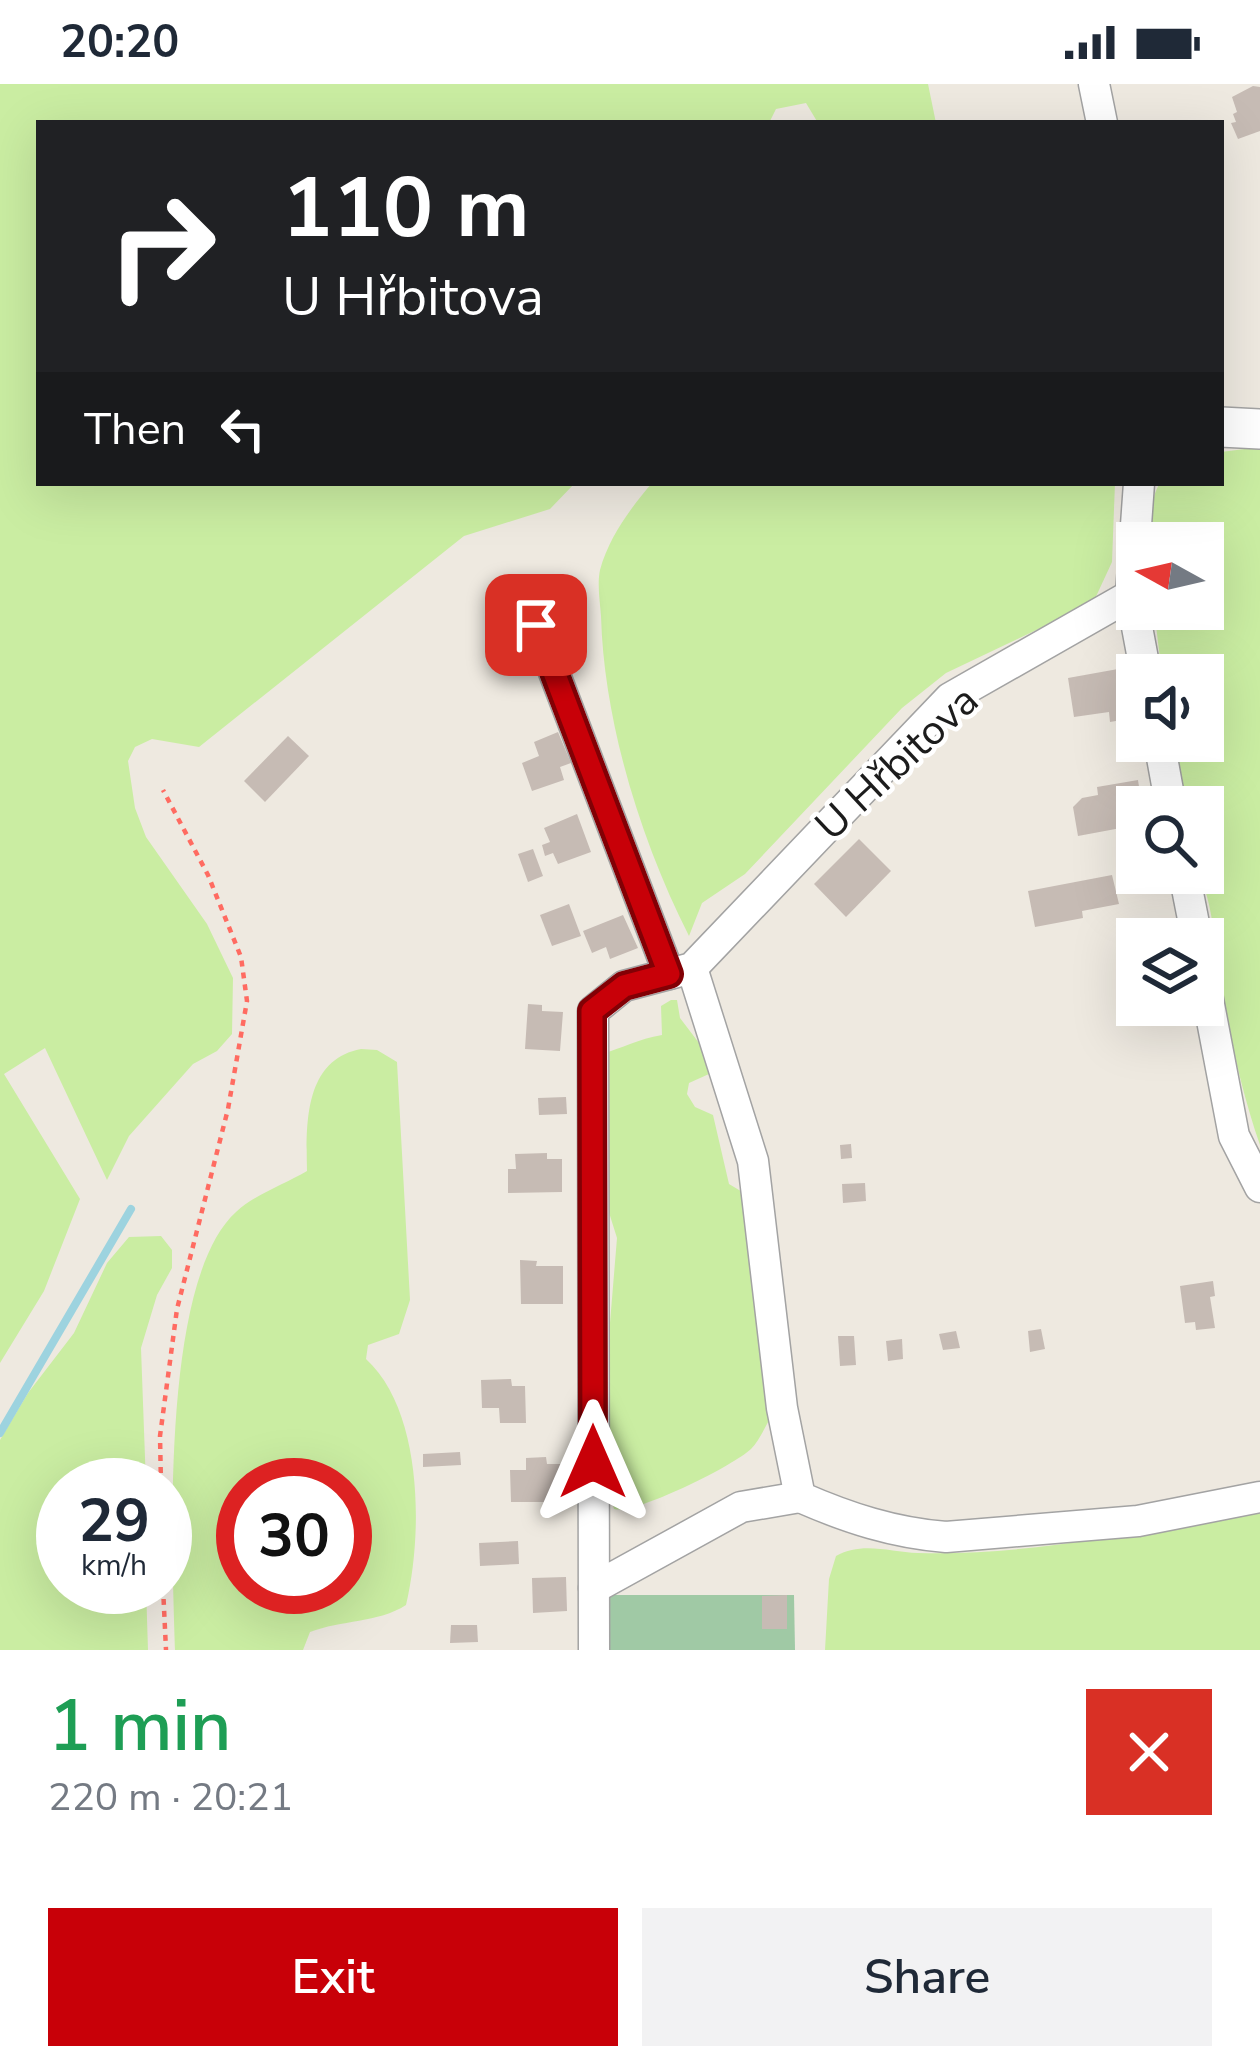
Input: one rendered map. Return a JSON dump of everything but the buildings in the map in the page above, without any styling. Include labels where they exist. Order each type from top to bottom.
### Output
[{"type":"street","points":[[1094,84],[1101,120]]},
{"type":"street","points":[[1224,427],[1260,429]]},
{"type":"street","points":[[1136,522],[1139,486]]},
{"type":"street","points":[[510,604],[527,611],[536,625],[680,971],[753,1161],[782,1408],[800,1497]]},
{"type":"street","name":"U Hřbitova","points":[[594,1650],[592,1011],[624,986],[680,971],[950,698],[1116,604]]},
{"type":"street","points":[[1213,1026],[1234,1136],[1260,1187]]},
{"type":"street","points":[[593,1588],[741,1508],[800,1497],[857,1522],[917,1535],[971,1537],[1138,1520],[1260,1497]]},
{"type":"path","points":[[160,1458],[177,1309],[228,1109],[247,1000],[241,957],[208,875],[163,790]]},
{"type":"path","points":[[164,1614],[166,1650]]},
{"type":"green space","points":[[0,84],[928,84],[935,120],[816,120],[806,103],[776,109],[770,120],[36,120],[36,486],[572,486],[550,509],[464,536],[199,747],[152,739],[135,747],[128,761],[135,808],[146,837],[207,924],[233,978],[232,1034],[217,1051],[193,1064],[129,1136],[107,1180],[45,1048],[4,1074],[80,1199],[44,1291],[0,1363]]},
{"type":"green space","points":[[1260,447],[1260,1145],[1224,999],[1224,918],[1211,918],[1206,894],[1224,894],[1224,786],[1181,786],[1177,762],[1224,762],[1224,654],[1159,654],[1157,630],[1224,630],[1224,522],[1152,520],[1159,486],[1224,486],[1224,452]]},
{"type":"green space","points":[[650,486],[1115,486],[1112,562],[1093,603],[946,673],[902,708],[745,874],[702,903],[689,936],[641,821],[609,698],[600,570],[621,524]]},
{"type":"green space","points":[[677,1000],[680,1018],[699,1043],[709,1074],[689,1083],[687,1094],[695,1107],[713,1115],[729,1184],[744,1193],[771,1417],[751,1449],[725,1466],[642,1505],[614,1509],[607,1421],[617,1238],[606,1203],[601,1054],[662,1035],[661,1006]]},
{"type":"green space","points":[[361,1049],[377,1050],[397,1062],[410,1300],[399,1334],[368,1345],[366,1359],[399,1409],[414,1475],[415,1544],[406,1605],[384,1615],[310,1632],[303,1650],[175,1650],[174,1614],[192,1614],[192,1458],[174,1458],[183,1355],[194,1296],[211,1247],[236,1212],[307,1171],[312,1096],[328,1066]]},
{"type":"green space","points":[[161,1236],[172,1250],[172,1268],[157,1295],[141,1348],[145,1458],[36,1458],[36,1614],[147,1614],[148,1650],[0,1650],[0,1440],[28,1393],[74,1333],[107,1263],[129,1237]]},
{"type":"green space","points":[[1260,1506],[1260,1650],[825,1650],[829,1579],[836,1556],[846,1552],[866,1548],[960,1553],[1047,1546]]},
{"type":"green space","points":[[605,1595],[794,1595],[795,1650],[607,1650]]},
{"type":"waterway","points":[[0,1433],[131,1209]]},
{"type":"route","points":[[536,625],[669,974],[624,986],[592,1011],[593,1462]]}]
